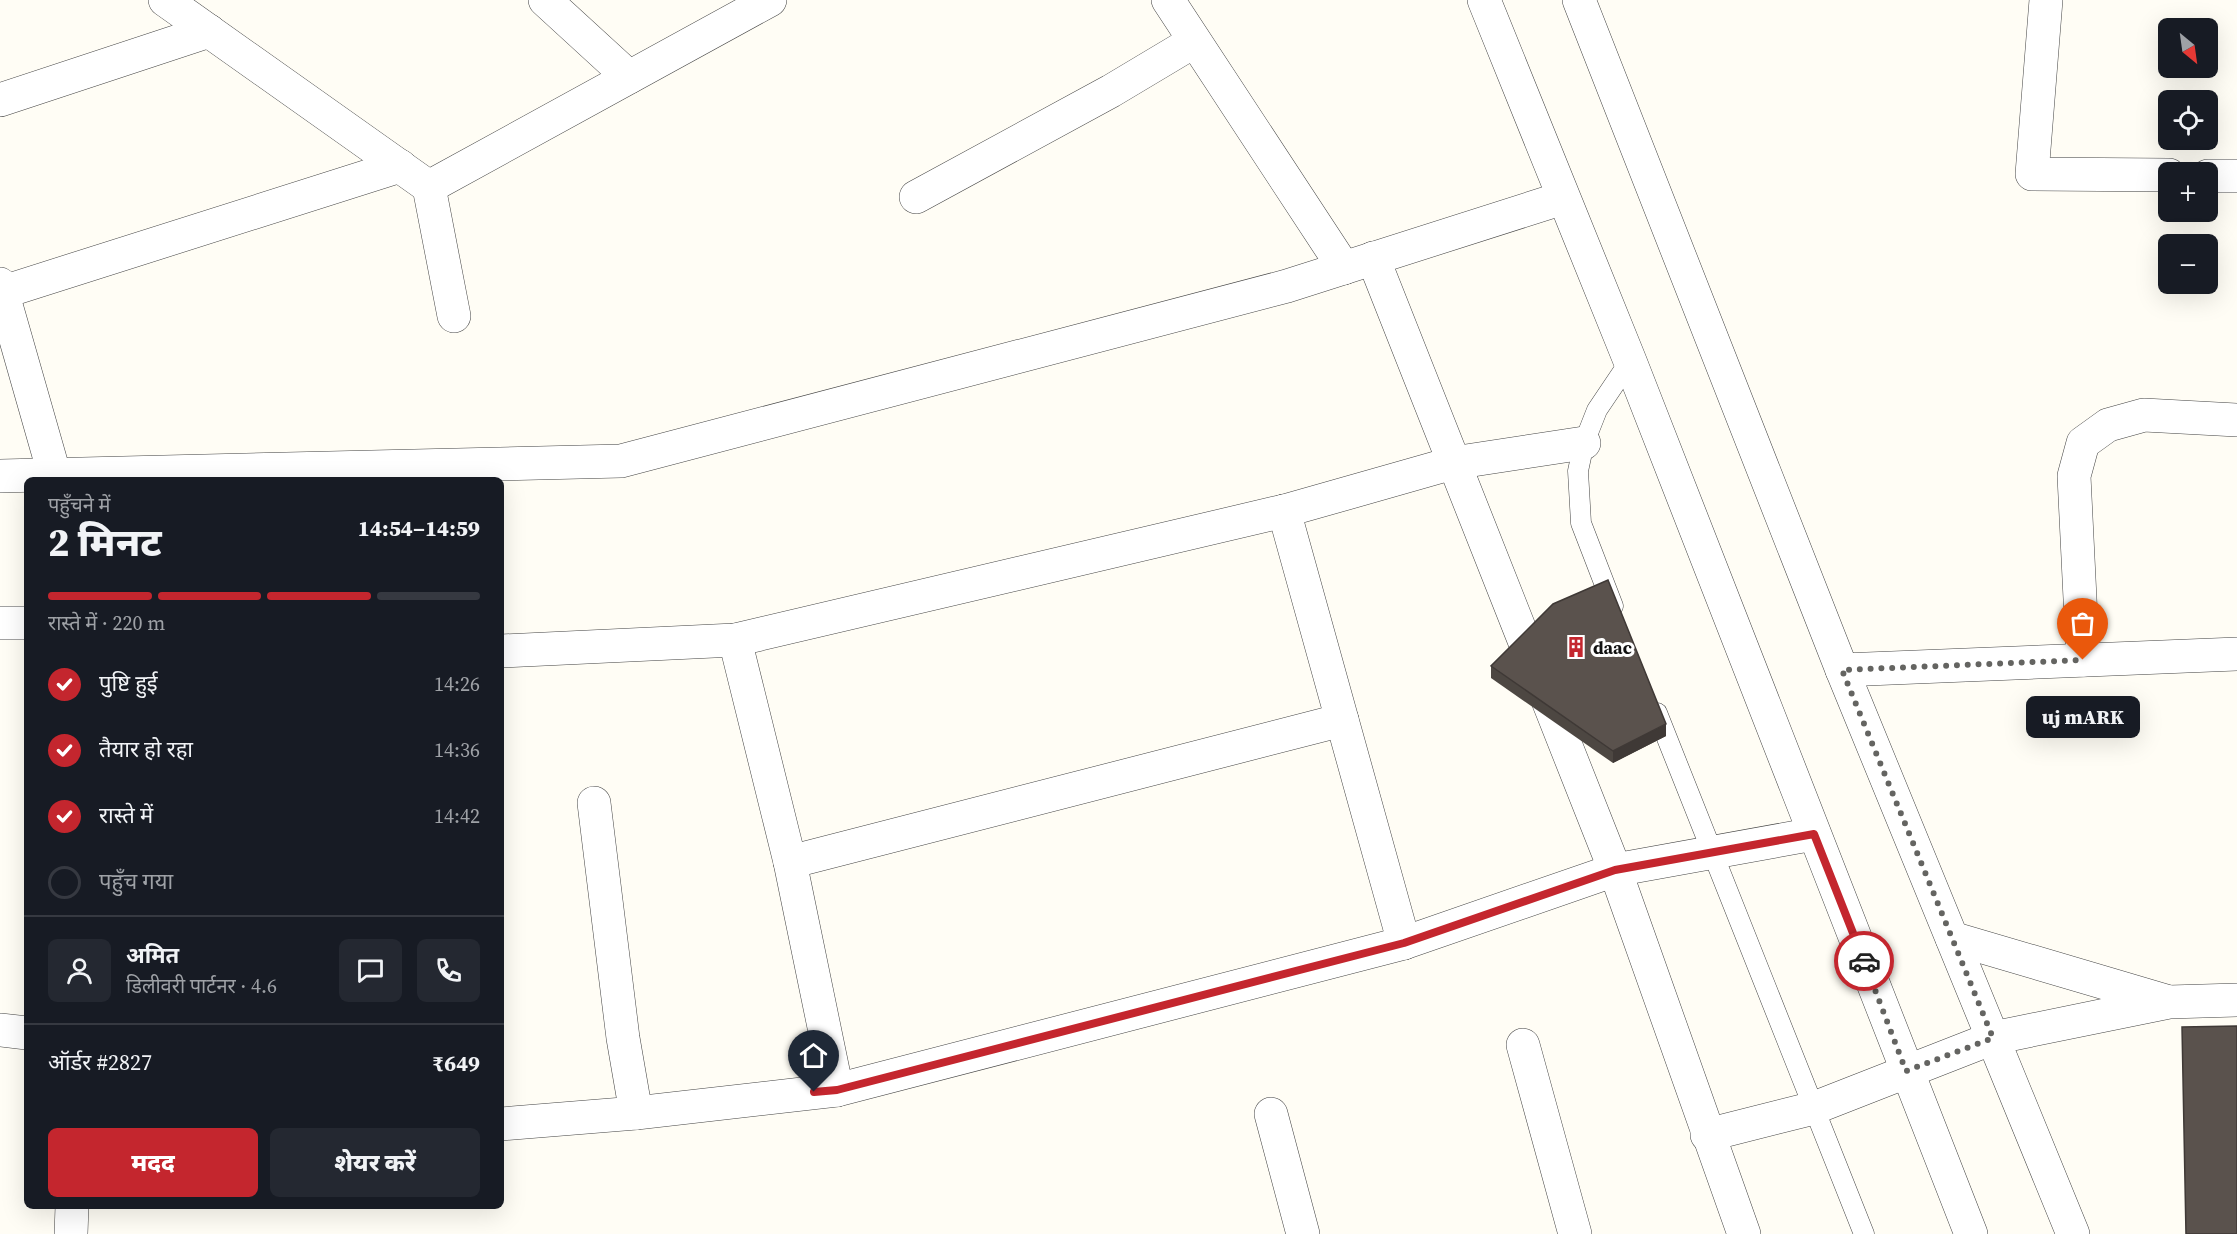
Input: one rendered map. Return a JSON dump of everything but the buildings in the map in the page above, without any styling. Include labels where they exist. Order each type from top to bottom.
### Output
[{"type":"street","points":[[165,0],[429,187],[454,316]]},
{"type":"street","points":[[545,0],[629,77]]},
{"type":"street","points":[[429,187],[770,0]]},
{"type":"street","points":[[1168,0],[1193,42],[1358,263],[1453,463],[1615,870],[1707,1135],[1744,1234]]},
{"type":"street","points":[[1484,0],[1630,361],[1971,1234]]},
{"type":"street","points":[[1579,0],[1842,670],[2073,1234]]},
{"type":"street","points":[[2046,0],[2032,174],[2158,175]]},
{"type":"street","points":[[0,100],[209,31]]},
{"type":"street","points":[[916,197],[1111,91],[1193,42]]},
{"type":"street","points":[[56,477],[1,290],[400,166]]},
{"type":"street","points":[[2218,176],[2237,176]]},
{"type":"street","points":[[0,476],[56,477],[621,461],[1287,286],[1563,198]]},
{"type":"street","points":[[2083,660],[2074,476],[2083,443],[2108,424],[2144,414],[2237,420]]},
{"type":"street","points":[[504,651],[735,640],[1284,511],[1453,463],[1584,443]]},
{"type":"street","points":[[1284,511],[1404,943]]},
{"type":"street","points":[[0,624],[24,623]]},
{"type":"street","points":[[735,640],[790,862],[837,1090]]},
{"type":"street","points":[[1842,670],[2237,654]]},
{"type":"street","points":[[790,862],[1342,720]]},
{"type":"street","points":[[594,803],[620,1015],[636,1113]]},
{"type":"street","points":[[504,1124],[636,1113],[837,1090],[1404,943],[1615,870],[1814,834]]},
{"type":"street","points":[[1952,938],[2169,1002]]},
{"type":"street","points":[[1707,1135],[1814,1108],[1993,1038],[2169,1002],[2237,1000]]},
{"type":"street","points":[[0,1030],[24,1033]]},
{"type":"street","points":[[1523,1045],[1575,1234]]},
{"type":"street","points":[[1271,1114],[1303,1234]]},
{"type":"street","points":[[71,1234],[72,1209]]},
{"type":"lane","points":[[1621,625],[1581,523],[1578,471],[1584,443],[1597,410],[1630,361]]},
{"type":"lane","points":[[1648,692],[1864,1234]]},
{"type":"way so far","points":[[1864,961],[1906,1071],[1993,1038],[1842,670],[2083,660]]},
{"type":"place","name":"daac","points":[[1576,647]]},
{"type":"place","name":"uj mARK","points":[[2083,660]]},
{"type":"route","points":[[814,1092],[837,1090],[1404,943],[1615,870],[1814,834],[1864,961]]}]
